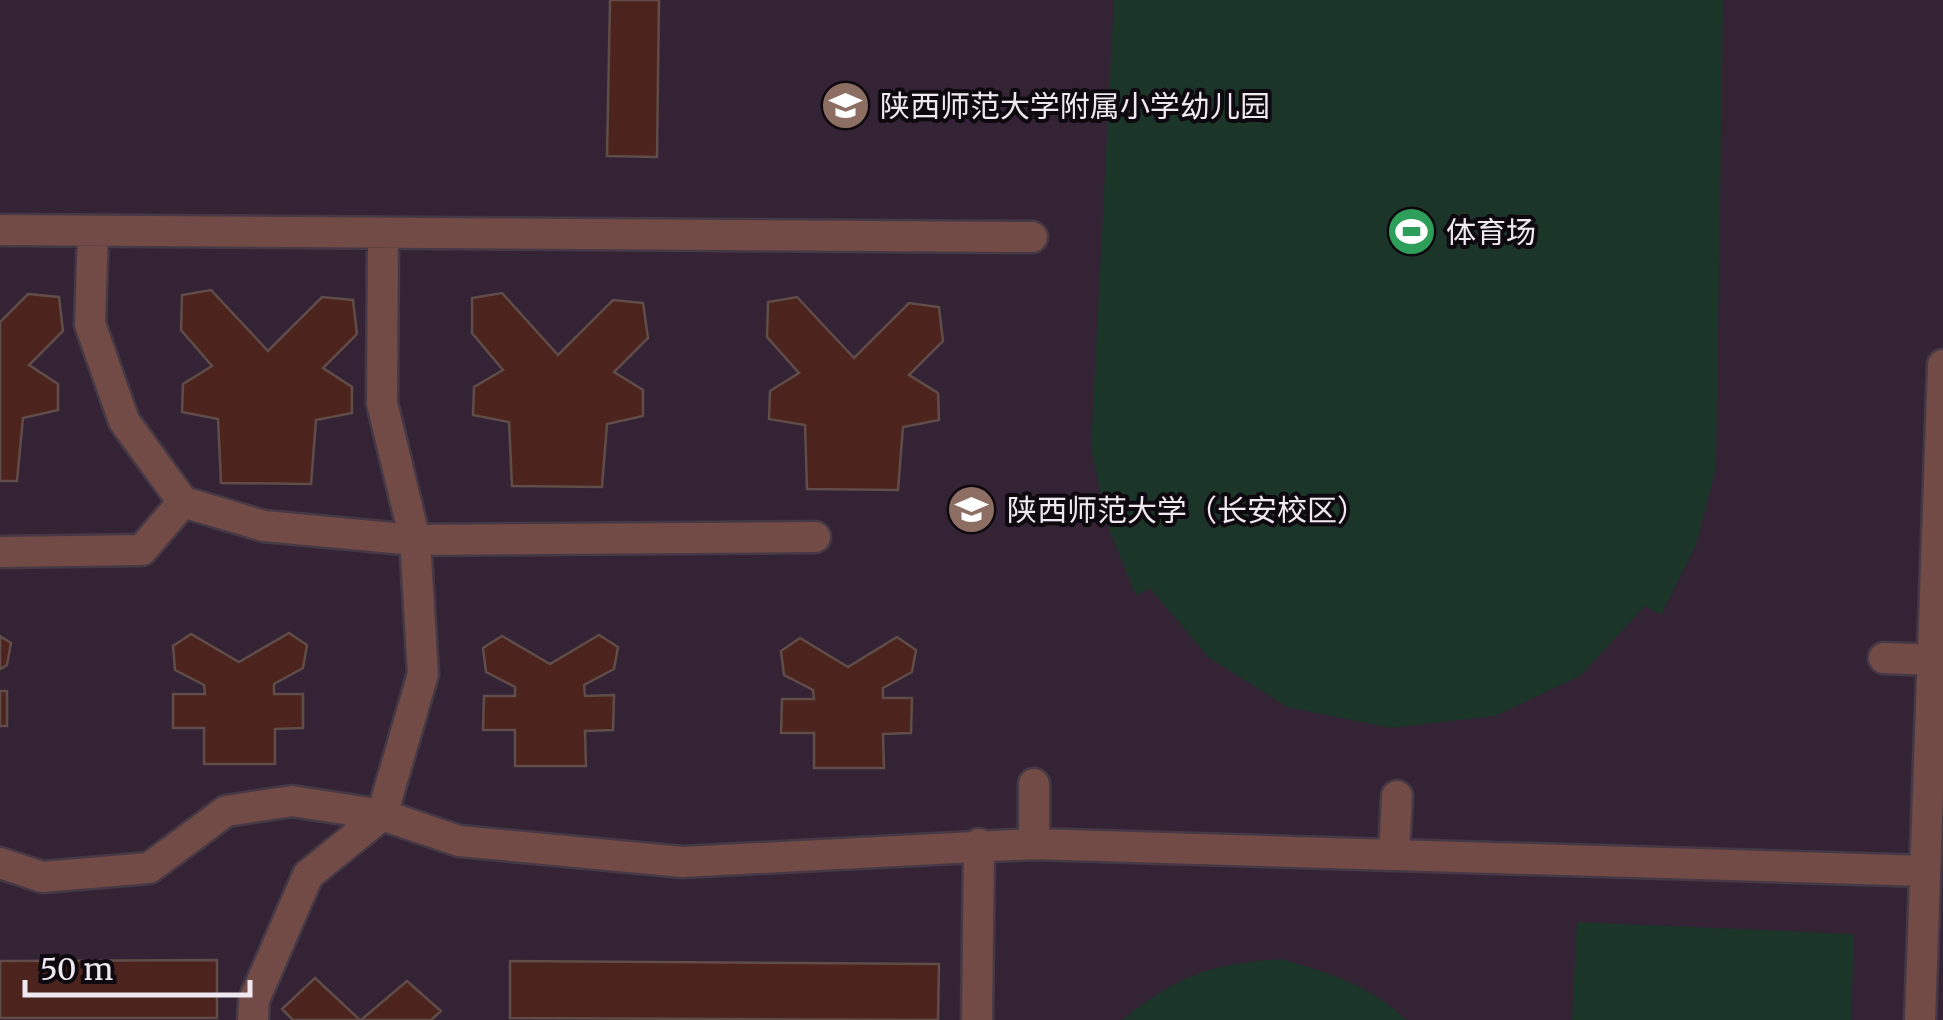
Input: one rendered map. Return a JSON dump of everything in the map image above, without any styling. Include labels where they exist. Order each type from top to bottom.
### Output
[{"type":"lane","points":[[0,230],[1032,237]]},
{"type":"lane","points":[[93,232],[90,324],[124,422],[183,502],[264,526],[415,540],[815,537]]},
{"type":"lane","points":[[253,1020],[254,1000],[308,875],[382,815],[423,674],[415,540],[382,403],[383,234]]},
{"type":"lane","points":[[1920,1020],[1936,699],[1932,660],[1943,365]]},
{"type":"lane","points":[[0,552],[142,550],[183,502]]},
{"type":"lane","points":[[1884,658],[1932,660]]},
{"type":"lane","points":[[1034,784],[1034,844]]},
{"type":"lane","points":[[1394,854],[1397,796]]},
{"type":"lane","points":[[0,863],[42,877],[150,868],[226,811],[292,802],[382,815],[459,841],[682,862],[1034,844],[1925,871]]},
{"type":"lane","points":[[977,1020],[979,844]]},
{"type":"shaded area","name":"陕西师范大学（长安校区）","points":[[0,0],[1943,0],[1943,1020],[0,1020]]},
{"type":"green space","name":"体育场","points":[[1114,0],[1723,0],[1716,468],[1696,545],[1661,615],[1645,606],[1580,676],[1495,716],[1391,728],[1287,707],[1208,657],[1150,588],[1136,596],[1107,524],[1091,447]]},
{"type":"green space","points":[[1577,922],[1854,934],[1851,1020],[1572,1020]]},
{"type":"green space","points":[[1282,959],[1364,989],[1406,1020],[1122,1020],[1161,992],[1196,974],[1234,964]]},
{"type":"building","points":[[610,0],[659,0],[657,157],[607,156]]},
{"type":"building","points":[[211,290],[268,351],[322,297],[353,300],[357,334],[323,368],[352,387],[352,413],[316,420],[311,484],[221,483],[218,419],[182,412],[183,384],[212,366],[181,330],[182,295]]},
{"type":"building","points":[[502,293],[558,355],[613,300],[643,303],[648,338],[614,372],[643,390],[643,416],[607,424],[602,487],[512,486],[509,422],[473,415],[474,387],[503,370],[472,333],[472,298]]},
{"type":"building","points":[[28,294],[59,297],[63,331],[29,365],[58,384],[58,410],[23,418],[17,481],[0,481],[0,322]]},
{"type":"building","points":[[797,297],[854,358],[909,303],[939,307],[943,341],[909,375],[938,393],[939,420],[903,427],[898,490],[807,489],[805,425],[769,419],[770,391],[799,373],[767,337],[768,302]]},
{"type":"building","points":[[289,633],[307,645],[303,668],[274,684],[274,694],[303,694],[303,728],[275,729],[275,764],[204,764],[204,728],[173,728],[173,694],[205,694],[204,685],[175,670],[173,646],[191,634],[239,662]]},
{"type":"building","points":[[599,635],[618,647],[614,669],[584,685],[585,696],[614,695],[613,730],[585,731],[586,766],[515,766],[515,730],[483,730],[484,696],[515,696],[515,687],[486,672],[483,648],[502,636],[550,664]]},
{"type":"building","points":[[0,636],[11,643],[7,665],[0,669]]},
{"type":"building","points":[[897,637],[916,650],[912,672],[883,688],[883,698],[912,698],[911,733],[883,734],[884,768],[814,768],[814,733],[781,733],[782,699],[814,699],[813,690],[784,675],[781,651],[800,638],[848,667]]},
{"type":"building","points":[[0,691],[7,691],[7,726],[0,726]]},
{"type":"building","points":[[217,960],[217,1018],[0,1018],[0,961]]},
{"type":"building","points":[[510,961],[939,964],[938,1020],[510,1018]]},
{"type":"building","points":[[315,978],[360,1020],[293,1020],[282,1009]]},
{"type":"building","points":[[407,981],[441,1011],[431,1020],[361,1020]]},
{"type":"place","name":"陕西师范大学附属小学幼儿园","points":[[845,106]]},
{"type":"place","name":"体育场","points":[[1411,232]]},
{"type":"place","name":"陕西师范大学（长安校区）","points":[[972,510]]}]
